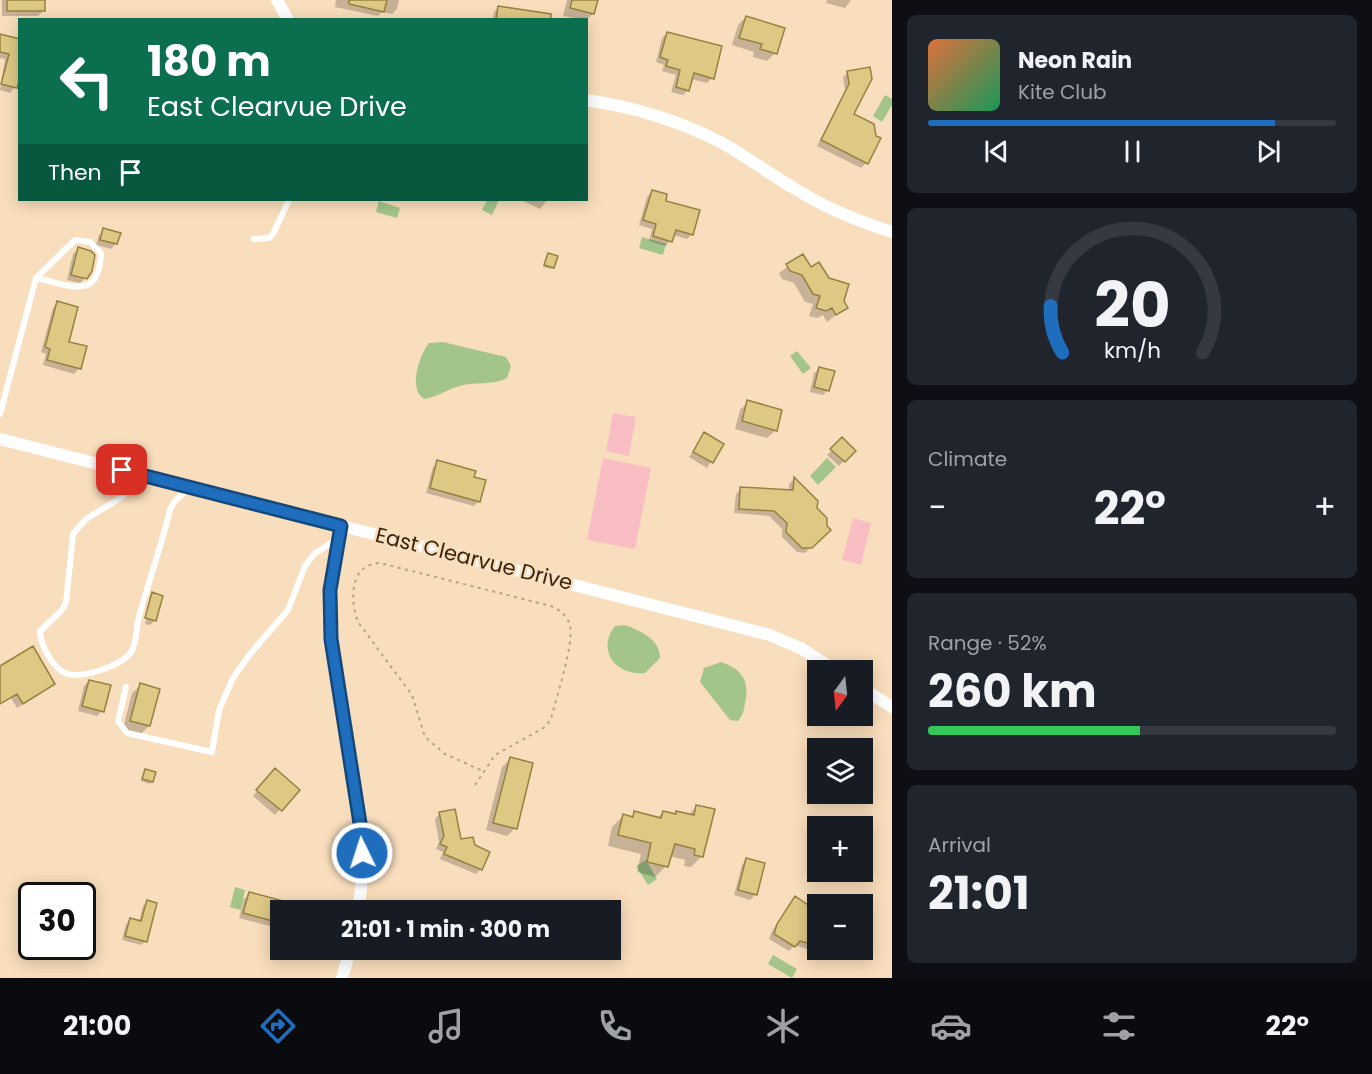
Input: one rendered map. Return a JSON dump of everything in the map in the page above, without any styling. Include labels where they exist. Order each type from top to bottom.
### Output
[{"type":"street","points":[[277,0],[287,18]]},
{"type":"street","points":[[588,100],[644,112],[683,125],[738,152],[809,198],[846,216],[892,232]]},
{"type":"street","name":"East Clearvue Drive","points":[[0,439],[190,487],[340,532],[770,635],[802,649],[819,660]]},
{"type":"street","points":[[340,532],[330,590],[331,639],[362,836],[362,887],[360,900]]},
{"type":"street","points":[[873,695],[892,707]]},
{"type":"street","points":[[342,978],[347,960]]},
{"type":"lane","points":[[254,239],[269,238],[273,234],[289,201]]},
{"type":"lane","points":[[0,414],[36,278],[75,240],[90,242],[101,253],[100,267],[95,282],[90,285],[81,286],[36,278]]},
{"type":"lane","points":[[143,475],[122,497],[86,519],[73,534],[70,587],[66,603],[40,631],[40,639],[51,658],[66,673],[84,675],[128,657],[134,648],[138,622],[170,510],[174,502],[190,487]]},
{"type":"lane","points":[[126,687],[118,721],[128,734],[212,752],[219,711],[233,678],[250,654],[288,610],[305,566],[314,554],[340,532]]},
{"type":"path","points":[[475,785],[495,755],[545,727],[550,719],[570,639],[570,624],[567,617],[551,606],[380,563],[369,565],[358,574],[353,589],[353,609],[358,622],[412,695],[425,737],[445,754],[483,771]]},
{"type":"shaded area","points":[[885,95],[892,99],[892,105],[882,122],[873,116]]},
{"type":"shaded area","points":[[379,201],[400,208],[397,218],[376,212]]},
{"type":"shaded area","points":[[486,201],[499,201],[492,215],[482,210]]},
{"type":"shaded area","points":[[642,237],[666,244],[663,255],[639,248]]},
{"type":"shaded area","points":[[443,342],[506,357],[511,366],[507,378],[495,382],[460,386],[424,399],[419,394],[416,380],[419,364],[429,343]]},
{"type":"shaded area","points":[[797,351],[811,368],[803,374],[790,356]]},
{"type":"shaded area","points":[[613,413],[636,417],[629,456],[606,451]]},
{"type":"shaded area","points":[[603,458],[651,468],[635,549],[587,540]]},
{"type":"shaded area","points":[[827,458],[836,467],[818,485],[810,476]]},
{"type":"shaded area","points":[[853,518],[871,523],[861,565],[842,560]]},
{"type":"shaded area","points":[[625,625],[643,633],[657,646],[660,658],[645,673],[625,670],[612,660],[608,652],[610,635],[615,626]]},
{"type":"shaded area","points":[[721,662],[739,672],[745,682],[744,708],[738,721],[730,720],[700,682],[704,668]]},
{"type":"shaded area","points":[[646,860],[657,879],[648,885],[636,866]]},
{"type":"shaded area","points":[[235,887],[245,890],[241,910],[230,907]]},
{"type":"shaded area","points":[[773,955],[797,969],[792,978],[768,964]]},
{"type":"building","points":[[7,0],[45,0],[45,11],[7,11]]},
{"type":"building","points":[[349,0],[387,0],[384,12],[349,4]]},
{"type":"building","points":[[572,0],[598,0],[594,14],[570,8]]},
{"type":"building","points":[[498,6],[551,14],[551,18],[496,18]]},
{"type":"building","points":[[746,16],[785,28],[777,54],[760,49],[762,44],[739,38]]},
{"type":"building","points":[[667,32],[722,46],[714,79],[694,73],[689,91],[676,87],[680,70],[666,66],[668,60],[660,57]]},
{"type":"building","points":[[0,34],[18,38],[17,88],[1,84],[9,54],[0,52]]},
{"type":"building","points":[[870,67],[872,79],[854,114],[874,124],[876,136],[881,138],[868,164],[821,140],[849,84],[847,71]]},
{"type":"building","points":[[652,190],[667,194],[666,201],[700,210],[693,235],[676,230],[672,242],[653,236],[656,224],[643,220]]},
{"type":"building","points":[[103,228],[121,233],[117,244],[100,240]]},
{"type":"building","points":[[78,247],[91,251],[95,255],[92,271],[87,279],[71,275]]},
{"type":"building","points":[[548,253],[558,256],[554,268],[544,265]]},
{"type":"building","points":[[803,254],[811,267],[819,262],[829,278],[849,284],[844,301],[848,308],[836,315],[832,308],[826,311],[816,308],[820,296],[813,294],[802,275],[790,271],[786,264]]},
{"type":"building","points":[[57,301],[78,307],[69,342],[87,346],[81,369],[47,360],[50,349],[45,347]]},
{"type":"building","points":[[819,367],[835,371],[829,391],[814,387]]},
{"type":"building","points":[[747,400],[782,410],[777,431],[742,421]]},
{"type":"building","points":[[704,432],[724,444],[713,463],[693,452]]},
{"type":"building","points":[[842,437],[856,451],[845,462],[830,449]]},
{"type":"building","points":[[437,460],[476,471],[474,477],[486,480],[480,502],[430,488]]},
{"type":"building","points":[[794,477],[818,501],[817,508],[827,518],[827,526],[831,530],[812,548],[802,548],[786,532],[787,523],[774,511],[739,509],[740,487],[793,490]]},
{"type":"building","points":[[152,592],[163,596],[156,621],[145,618]]},
{"type":"building","points":[[33,646],[55,684],[23,704],[17,694],[0,704],[0,666]]},
{"type":"building","points":[[89,680],[111,685],[104,712],[82,706]]},
{"type":"building","points":[[140,683],[160,689],[150,726],[130,721]]},
{"type":"building","points":[[510,757],[533,763],[517,829],[493,823]]},
{"type":"building","points":[[275,768],[300,790],[282,811],[256,790]]},
{"type":"building","points":[[145,769],[156,772],[153,782],[142,779]]},
{"type":"building","points":[[696,805],[715,809],[703,857],[694,855],[695,849],[675,844],[668,867],[647,862],[651,843],[618,835],[623,814],[633,817],[634,811],[661,818],[663,811],[676,814],[676,811],[694,815]]},
{"type":"building","points":[[455,809],[461,839],[473,837],[475,845],[490,852],[482,870],[444,854],[447,847],[440,844],[444,836],[439,812]]},
{"type":"building","points":[[746,858],[765,863],[757,895],[738,890]]},
{"type":"building","points":[[249,892],[279,900],[270,900],[270,920],[243,913]]},
{"type":"building","points":[[795,896],[807,904],[807,943],[800,941],[795,947],[774,934],[777,924]]},
{"type":"building","points":[[147,900],[157,903],[147,942],[125,936],[130,918],[141,921]]},
{"type":"route","points":[[122,470],[341,526],[330,590],[331,639],[362,836],[362,853]]}]
